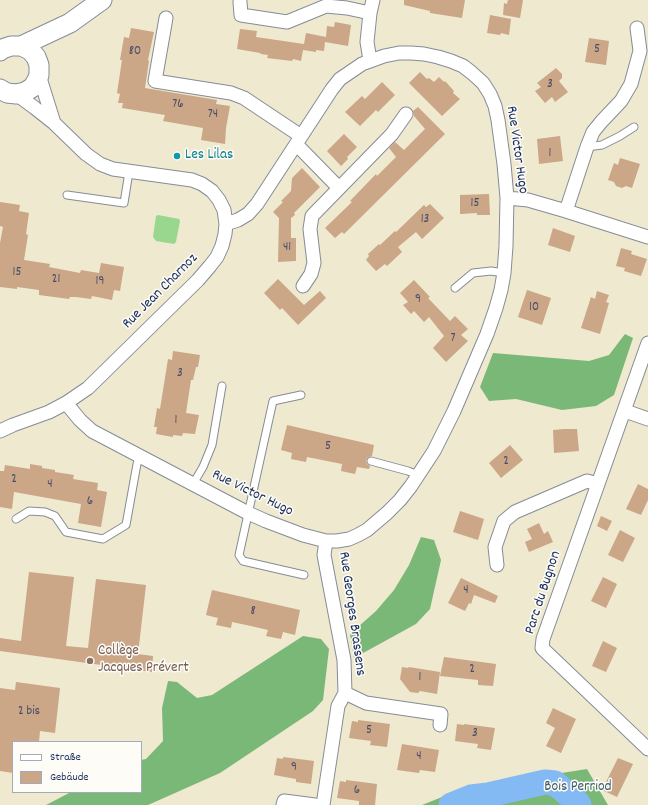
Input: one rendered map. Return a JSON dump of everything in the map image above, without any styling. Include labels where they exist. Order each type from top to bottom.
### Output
[{"type":"street","points":[[6,93],[25,92],[33,87],[37,80],[39,70],[51,47],[70,23],[102,0]]},
{"type":"street","points":[[240,2],[241,16],[287,22],[326,6],[347,8],[371,6],[368,42],[370,60]]},
{"type":"street","points":[[166,18],[155,81],[232,93],[244,98],[299,140],[339,188]]},
{"type":"street","points":[[8,45],[70,23]]},
{"type":"street","points":[[566,211],[593,132],[621,101],[631,84],[640,51],[637,28]]},
{"type":"street","points":[[8,45],[30,50],[36,57],[39,70]]},
{"type":"street","name":"Rue Victor Hugo","points":[[66,403],[80,420],[92,431],[248,513],[284,529],[326,541],[349,539],[358,536],[378,522],[395,505],[418,476],[454,411],[487,334],[501,290],[506,246],[507,198],[498,120],[495,106],[490,94],[483,83],[463,66],[438,57],[411,53],[399,53],[370,60],[340,80],[332,89],[257,204],[248,214],[238,220],[226,224]]},
{"type":"street","name":"Rue Jean Charnoz","points":[[39,70],[54,123]]},
{"type":"street","name":"Rue Jean Charnoz","points":[[0,431],[49,412],[66,403],[88,388],[198,280],[210,266],[217,257],[222,246],[226,224],[224,210],[219,200],[212,191],[202,184],[192,180],[113,169],[100,164],[86,154],[54,123],[35,108],[6,93]]},
{"type":"street","points":[[303,286],[314,264],[310,229],[312,216],[392,134],[406,114]]},
{"type":"street","points":[[507,198],[528,200],[648,237]]},
{"type":"street","name":"Parc du Bugnon","points":[[648,344],[543,639],[542,648],[648,749]]},
{"type":"street","points":[[625,411],[648,420]]},
{"type":"street","points":[[498,565],[495,548],[504,520],[515,512],[587,481],[598,484]]},
{"type":"street","name":"Rue Georges Brassens","points":[[323,805],[338,706],[346,692],[344,660],[324,555],[326,541]]},
{"type":"street","name":"Rue Georges Brassens","points":[[346,692],[366,703],[441,714],[440,725]]},
{"type":"street","points":[[283,805],[284,801],[315,805]]},
{"type":"lane","points":[[587,147],[602,145],[634,127]]},
{"type":"lane","points":[[67,195],[124,203],[129,172]]},
{"type":"lane","points":[[455,288],[472,273],[491,271],[504,273]]},
{"type":"lane","points":[[193,484],[203,467],[212,445],[222,386]]},
{"type":"lane","points":[[301,395],[273,401],[240,555],[243,561],[304,575]]},
{"type":"lane","points":[[16,519],[29,511],[45,512],[55,516],[66,532],[103,538],[126,525],[137,464],[140,456]]},
{"type":"lane","points":[[371,461],[408,471],[418,476]]},
{"type":"green space","points":[[158,215],[179,219],[180,221],[176,242],[174,244],[156,241],[153,237],[156,216]]},
{"type":"green space","points":[[625,334],[633,338],[614,395],[596,406],[562,410],[516,399],[489,401],[480,387],[493,353],[589,361],[609,355]]},
{"type":"green space","points":[[421,537],[434,540],[441,560],[430,609],[416,624],[354,658],[350,634],[376,611],[394,590],[409,565]]},
{"type":"green space","points":[[303,636],[321,639],[329,649],[323,700],[313,711],[220,773],[148,805],[46,805],[69,793],[142,793],[142,760],[146,759],[163,741],[162,708],[168,681],[177,682],[197,698],[212,695]]},
{"type":"green space","name":"Bois Perriod","points":[[587,769],[608,805],[422,805],[442,797],[491,784]]},
{"type":"building","points":[[404,0],[465,0],[462,18],[430,13],[430,11],[404,5]]},
{"type":"building","points":[[508,0],[523,0],[520,18],[503,15],[504,3],[507,4]]},
{"type":"building","points":[[490,15],[511,19],[509,35],[501,33],[500,35],[487,33]]},
{"type":"building","points":[[335,22],[351,25],[348,46],[325,42],[324,51],[316,50],[316,52],[303,50],[301,61],[293,59],[292,61],[267,58],[268,55],[237,49],[240,29],[257,31],[256,37],[304,44],[306,33],[326,37],[327,26],[334,27]]},
{"type":"building","points":[[131,28],[154,32],[148,60],[145,88],[217,100],[216,104],[230,106],[225,144],[201,140],[203,128],[163,121],[165,115],[122,108],[123,103],[118,103],[120,94],[117,93],[122,60],[120,60],[124,37],[129,38]]},
{"type":"building","points":[[589,38],[609,41],[606,65],[585,62]]},
{"type":"building","points":[[556,68],[562,74],[562,78],[559,81],[568,92],[555,102],[552,97],[545,103],[535,91],[541,87],[537,83]]},
{"type":"building","points":[[420,72],[427,79],[429,78],[434,82],[439,77],[444,82],[445,81],[454,91],[453,93],[460,99],[442,116],[409,83]]},
{"type":"building","points":[[382,82],[395,95],[378,112],[376,110],[360,126],[345,112],[362,96],[365,99]]},
{"type":"building","points":[[418,107],[445,134],[344,234],[342,232],[335,238],[325,228],[352,202],[350,201],[376,174],[377,176],[396,157],[389,148],[395,142],[404,150],[425,129],[414,116],[413,111]]},
{"type":"building","points":[[344,134],[357,147],[347,157],[348,159],[341,166],[327,151]]},
{"type":"building","points":[[560,136],[563,161],[539,164],[537,139]]},
{"type":"building","points":[[620,158],[640,164],[632,188],[626,186],[622,188],[616,186],[614,182],[608,180],[614,163],[618,165]]},
{"type":"building","points":[[302,168],[320,187],[294,213],[295,215],[291,218],[291,238],[296,238],[296,261],[278,262],[279,218],[273,212],[291,191],[292,178]]},
{"type":"building","points":[[489,194],[490,215],[477,215],[477,213],[460,214],[460,195]]},
{"type":"building","points":[[0,202],[20,205],[19,211],[29,213],[26,234],[28,235],[24,260],[50,264],[49,267],[80,273],[81,270],[99,273],[101,263],[124,267],[120,291],[114,290],[112,300],[92,296],[91,299],[70,297],[69,299],[39,295],[39,290],[17,287],[17,289],[0,287],[0,243],[3,227],[0,226]]},
{"type":"building","points":[[430,204],[444,218],[422,239],[416,232],[398,247],[402,252],[387,266],[385,264],[376,271],[366,260],[369,256],[368,254],[395,231],[396,232],[424,205],[426,207]]},
{"type":"building","points":[[553,228],[575,236],[570,252],[548,245]]},
{"type":"building","points":[[621,248],[632,251],[631,254],[647,259],[641,276],[624,271],[625,268],[616,266]]},
{"type":"building","points":[[278,279],[304,305],[320,291],[326,298],[298,325],[282,308],[280,310],[264,293]]},
{"type":"building","points":[[414,280],[430,297],[428,298],[450,321],[455,316],[468,329],[461,335],[468,341],[446,362],[433,348],[444,336],[429,317],[424,322],[414,311],[411,314],[403,305],[408,302],[400,293]]},
{"type":"building","points":[[527,290],[551,298],[542,325],[518,317]]},
{"type":"building","points":[[597,291],[609,295],[606,302],[609,303],[600,334],[581,328],[591,297],[595,299]]},
{"type":"building","points":[[173,351],[200,355],[198,367],[196,367],[193,380],[191,380],[186,413],[199,415],[195,434],[183,433],[182,436],[173,435],[173,437],[156,434],[157,427],[154,427],[157,408],[160,409],[168,359],[172,360]]},
{"type":"building","points":[[287,425],[374,445],[372,456],[368,457],[366,460],[367,464],[370,466],[369,469],[357,467],[355,474],[341,471],[342,464],[307,457],[306,462],[291,459],[292,453],[281,450]]},
{"type":"building","points":[[577,429],[579,451],[554,453],[553,430]]},
{"type":"building","points":[[510,445],[523,460],[501,478],[489,463]]},
{"type":"building","points":[[30,464],[55,470],[55,472],[74,475],[73,479],[98,483],[97,490],[107,492],[101,527],[78,523],[81,504],[14,492],[12,509],[0,507],[0,471],[4,471],[5,465],[30,469]]},
{"type":"building","points":[[638,484],[648,489],[648,500],[641,515],[626,509]]},
{"type":"building","points":[[460,511],[484,519],[478,540],[453,532]]},
{"type":"building","points":[[601,516],[612,521],[607,531],[597,526]]},
{"type":"building","points":[[539,523],[544,534],[548,531],[553,542],[529,552],[525,542],[532,539],[527,529]]},
{"type":"building","points":[[620,530],[635,538],[623,562],[608,555]]},
{"type":"building","points":[[29,572],[74,577],[66,646],[88,648],[96,579],[146,585],[138,654],[153,656],[152,672],[0,651],[0,638],[21,641]]},
{"type":"building","points":[[603,577],[617,584],[606,608],[591,601]]},
{"type":"building","points":[[461,578],[498,596],[495,603],[474,595],[471,604],[469,603],[465,611],[448,603]]},
{"type":"building","points":[[212,590],[300,610],[295,635],[283,632],[281,639],[266,636],[268,630],[251,626],[232,622],[231,628],[216,625],[218,618],[206,615]]},
{"type":"building","points":[[603,641],[617,648],[606,672],[592,666]]},
{"type":"building","points":[[444,657],[496,664],[493,686],[478,685],[478,680],[440,676]]},
{"type":"building","points":[[402,667],[440,672],[437,694],[420,691],[418,693],[410,692],[400,679]]},
{"type":"building","points":[[16,682],[60,688],[55,733],[40,731],[39,741],[12,741],[12,773],[0,771],[0,688],[15,690]]},
{"type":"building","points":[[553,708],[576,719],[561,753],[546,746],[555,728],[546,723]]},
{"type":"building","points":[[358,720],[390,724],[387,747],[370,745],[371,741],[349,738],[352,721],[358,722]]},
{"type":"building","points":[[457,724],[495,728],[491,750],[477,748],[478,744],[455,741]]},
{"type":"building","points":[[402,744],[439,750],[435,772],[420,770],[419,773],[397,770]]},
{"type":"building","points":[[283,757],[314,761],[311,784],[296,782],[296,779],[274,775],[277,758],[283,759]]},
{"type":"building","points":[[618,758],[633,764],[617,797],[602,790]]},
{"type":"building","points":[[346,780],[377,784],[375,805],[359,805],[359,801],[337,798],[340,781],[346,782]]},
{"type":"waterway","points":[[451,805],[471,797],[488,795],[545,782],[555,783],[579,805]]},
{"type":"place","name":"Les Lilas","points":[[177,156]]},
{"type":"place","name":"Collège Jacques Prévert","points":[[90,661]]}]
